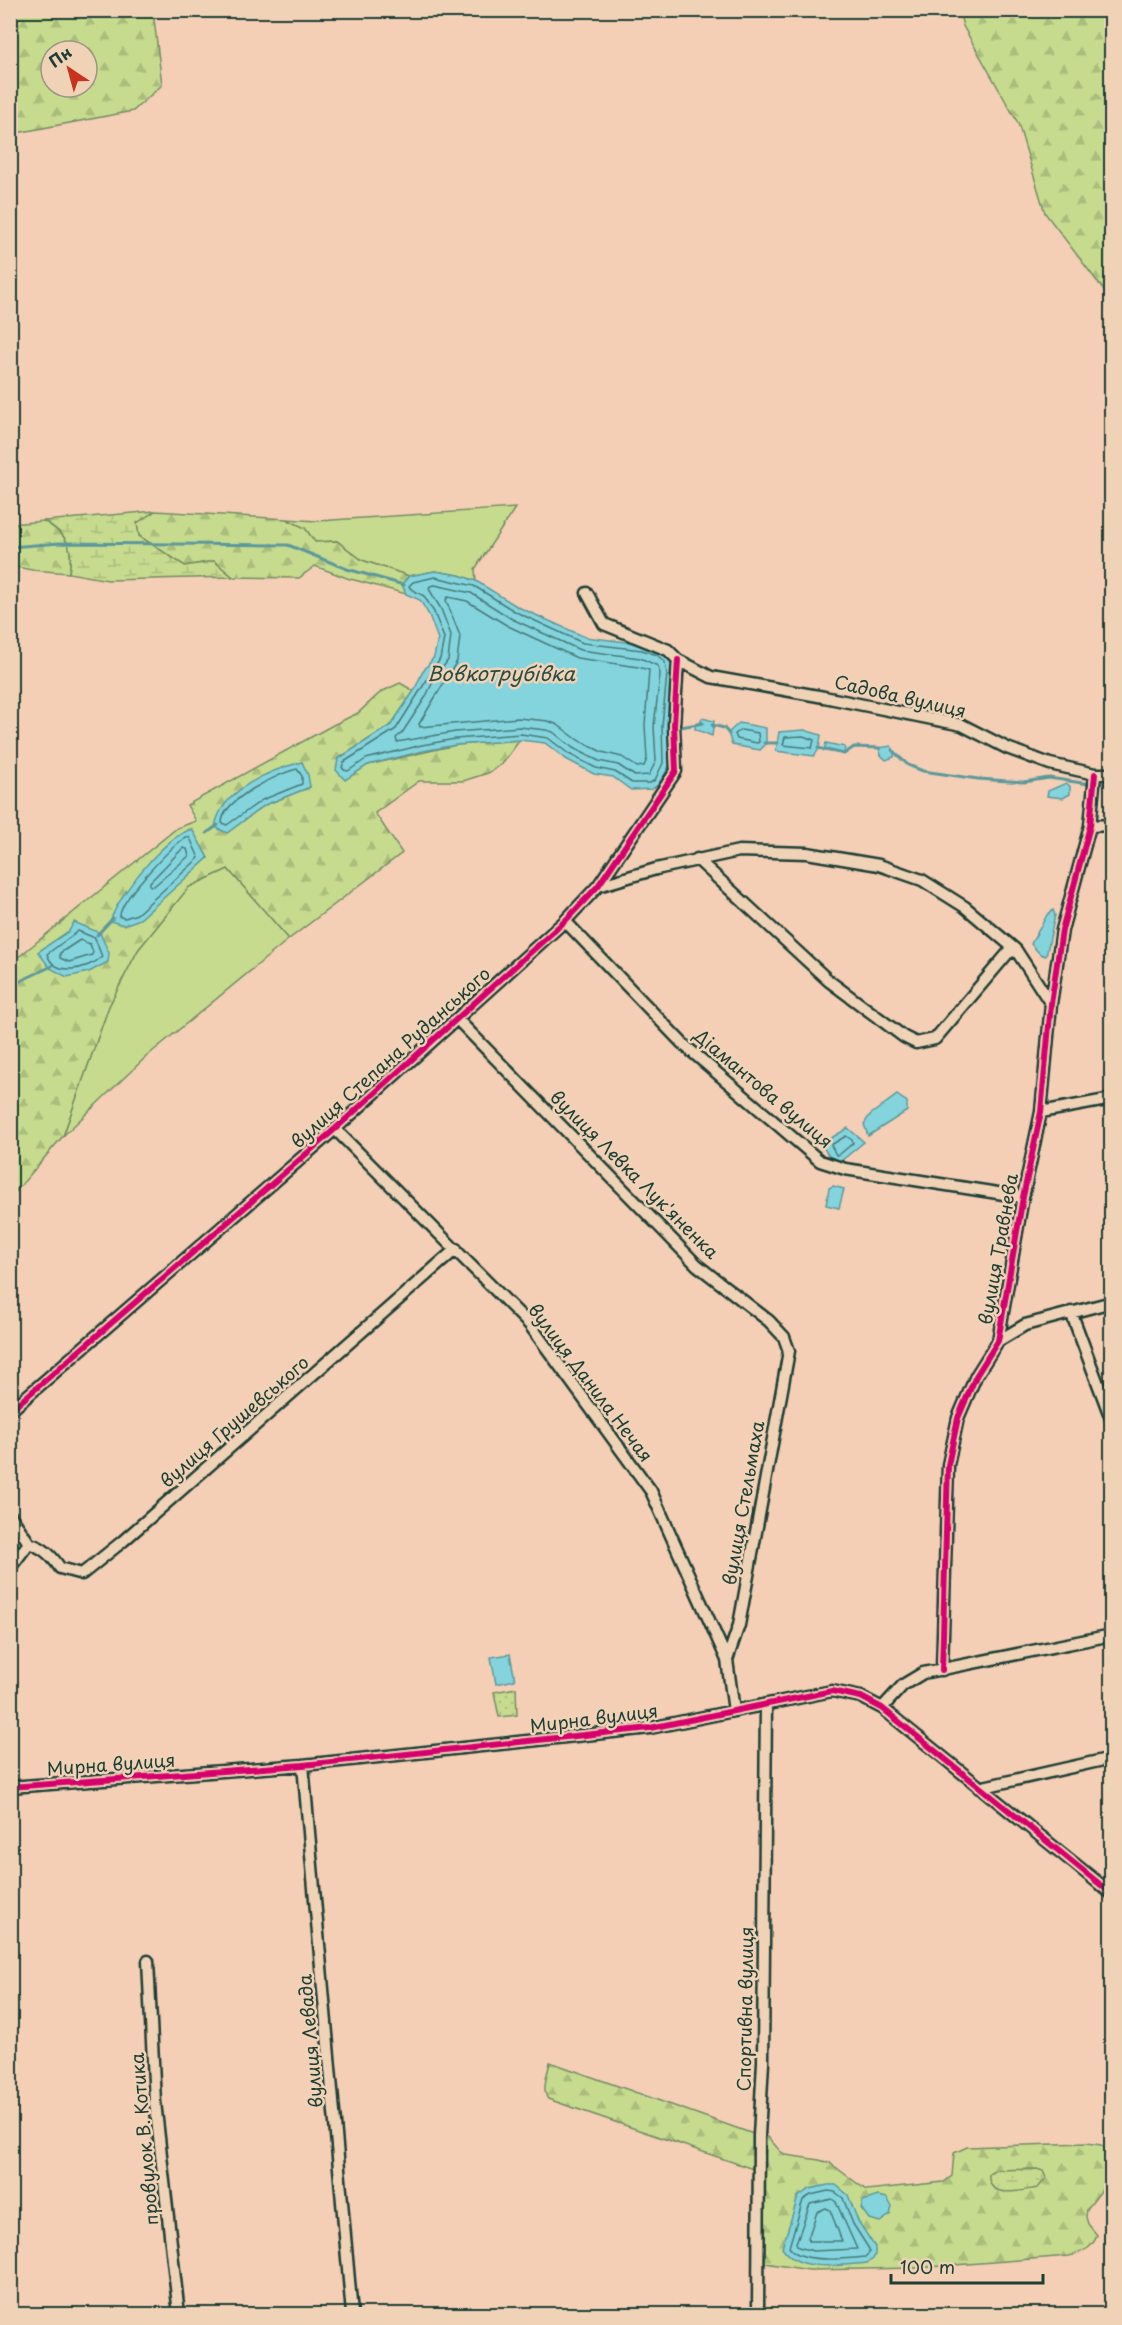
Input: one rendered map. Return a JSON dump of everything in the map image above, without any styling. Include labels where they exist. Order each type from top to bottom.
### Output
[{"type":"street","name":"Садова вулиця","points":[[587,593],[604,624],[668,650],[678,660],[711,677],[962,725],[1007,748],[1050,764],[1095,774],[1112,774]]},
{"type":"street","name":"вулиця Степана Руданського","points":[[10,1411],[334,1129],[566,921],[598,885],[676,771],[674,725],[678,660]]},
{"type":"street","name":"вулиця Травнева","points":[[942,1670],[948,1465],[958,1418],[976,1376],[998,1341],[1023,1197],[1041,1112],[1062,930],[1090,826],[1095,774]]},
{"type":"street","points":[[1090,826],[1112,825]]},
{"type":"street","points":[[598,885],[697,859],[739,851],[807,853],[879,865],[922,880],[965,907],[1016,950],[1052,1004]]},
{"type":"street","points":[[697,859],[829,981],[916,1043],[935,1039],[1008,953],[1016,950]]},
{"type":"street","name":"Діамантова вулиця","points":[[566,921],[683,1044],[820,1161],[845,1169],[1023,1197]]},
{"type":"street","name":"вулиця Левка Лук'яненка","points":[[457,1019],[697,1265],[769,1321],[784,1336],[789,1351]]},
{"type":"street","points":[[1041,1112],[1112,1099]]},
{"type":"street","name":"вулиця Данила Нечая","points":[[334,1129],[530,1325],[651,1491],[727,1660],[734,1711]]},
{"type":"street","name":"вулиця Грушевського","points":[[10,1515],[29,1543],[39,1546],[51,1555],[60,1568],[82,1574],[141,1526],[456,1249]]},
{"type":"street","points":[[998,1341],[1025,1325],[1112,1302]]},
{"type":"street","points":[[1071,1312],[1112,1421]]},
{"type":"street","name":"вулиця Стельмаха","points":[[727,1660],[739,1625],[789,1351]]},
{"type":"street","points":[[10,1568],[29,1543]]},
{"type":"street","points":[[882,1708],[903,1685],[923,1673],[1112,1635]]},
{"type":"street","name":"Мирна вулиця","points":[[10,1787],[303,1766],[650,1728],[832,1691],[861,1697],[882,1708],[1112,1894]]},
{"type":"street","name":"Спортивна вулиця","points":[[758,2314],[766,1704]]},
{"type":"street","points":[[979,1788],[1112,1758]]},
{"type":"street","name":"вулиця Левада","points":[[303,1766],[352,2314]]},
{"type":"street","name":"провулок В. Котика","points":[[148,1960],[155,2102],[179,2314]]},
{"type":"green space","points":[[11,10],[153,11],[162,85],[133,111],[11,134]]},
{"type":"green space","points":[[959,11],[1111,11],[1111,348],[1106,293],[1045,213],[1018,123],[963,26]]},
{"type":"green space","points":[[515,508],[475,569],[476,581],[459,575],[435,571],[409,576],[362,560],[337,541],[315,542],[305,528],[286,519],[317,521]]},
{"type":"green space","points":[[155,511],[286,519],[305,528],[315,542],[337,541],[362,560],[409,576],[402,584],[406,594],[347,578],[315,566],[299,578],[233,577],[214,561],[185,566],[139,536],[137,523]]},
{"type":"green space","points":[[155,511],[137,523],[139,536],[185,566],[214,561],[233,577],[108,580],[69,573],[70,555],[67,542],[58,531],[44,521]]},
{"type":"green space","points":[[44,521],[58,531],[67,542],[70,555],[69,573],[11,566],[11,524]]},
{"type":"green space","points":[[400,683],[414,691],[391,725],[338,759],[368,765],[456,745],[520,740],[502,764],[488,773],[463,781],[419,781],[375,813],[402,853],[289,939],[228,869],[189,887],[138,950],[109,1006],[63,1136],[11,1197],[11,963],[177,828],[196,821],[187,805],[358,713],[381,692]],"holes":[[[302,762],[310,787],[265,805],[227,832]],[[192,829],[208,858],[158,901]],[[91,930],[100,933],[38,952],[69,931]]]},
{"type":"green space","points":[[228,869],[289,939],[147,1056],[63,1136],[109,1006],[138,950],[189,887]]},
{"type":"green space","points":[[516,1688],[517,1715],[499,1717],[494,1692]]},
{"type":"green space","points":[[550,2062],[759,2136],[768,2137],[786,2155],[830,2163],[866,2190],[944,2182],[952,2176],[954,2153],[967,2147],[1087,2143],[1101,2145],[1111,2153],[1111,2178],[1087,2209],[1086,2217],[1088,2224],[1097,2235],[1086,2249],[1069,2256],[916,2268],[809,2270],[759,2262],[759,2171],[548,2099],[545,2086]]},
{"type":"green space","points":[[1037,2169],[1043,2171],[1046,2178],[1038,2188],[1015,2192],[999,2191],[990,2182],[989,2174],[996,2170]]},
{"type":"water","name":"Вовкотрубівка","points":[[435,571],[459,575],[476,581],[518,607],[585,637],[643,644],[660,650],[672,660],[673,674],[668,726],[670,765],[659,784],[652,789],[631,790],[613,777],[594,774],[566,759],[545,743],[520,740],[456,745],[423,751],[368,765],[345,780],[336,770],[338,759],[391,725],[434,657],[438,639],[429,615],[420,600],[406,594],[402,584],[409,576]]},
{"type":"water","points":[[702,718],[714,721],[712,736],[695,729],[695,724],[700,724]]},
{"type":"water","points":[[739,723],[766,728],[766,744],[760,750],[732,745],[728,733]]},
{"type":"water","points":[[804,730],[821,735],[819,749],[814,756],[776,751],[779,732]]},
{"type":"water","points":[[826,743],[845,747],[844,754],[824,751]]},
{"type":"water","points":[[891,746],[894,757],[886,760],[879,748]]},
{"type":"water","points":[[302,762],[310,787],[265,805],[227,833],[215,827],[219,814],[237,792],[262,776]]},
{"type":"water","points":[[1066,783],[1070,786],[1070,794],[1063,798],[1047,796],[1048,791]]},
{"type":"water","points":[[192,829],[208,858],[140,919],[124,925],[110,921],[123,896],[144,868],[169,843]]},
{"type":"water","points":[[1053,910],[1055,915],[1046,956],[1040,954],[1031,944],[1047,915]]},
{"type":"water","points":[[74,922],[100,933],[109,953],[108,962],[89,972],[67,977],[50,968],[38,952],[69,931]]},
{"type":"water","points":[[897,1095],[907,1102],[907,1111],[868,1136],[864,1124],[870,1115]]},
{"type":"water","points":[[848,1128],[864,1142],[841,1161],[832,1161],[821,1144]]},
{"type":"water","points":[[833,1186],[844,1189],[839,1208],[826,1205],[829,1188]]},
{"type":"water","points":[[510,1654],[515,1680],[496,1684],[491,1657]]},
{"type":"water","points":[[836,2185],[848,2195],[858,2221],[875,2247],[873,2259],[867,2263],[833,2266],[809,2264],[789,2256],[782,2248],[798,2197],[809,2189]]},
{"type":"water","points":[[878,2196],[887,2198],[892,2207],[890,2215],[880,2222],[869,2219],[861,2208],[863,2201]]},
{"type":"waterway","points":[[10,547],[60,543],[288,545],[347,569],[404,585]]},
{"type":"waterway","points":[[681,727],[703,723]]},
{"type":"waterway","points":[[712,725],[724,728],[729,734]]},
{"type":"waterway","points":[[764,743],[778,743]]},
{"type":"waterway","points":[[818,748],[844,754],[854,747],[880,748]]},
{"type":"waterway","points":[[892,750],[908,765],[923,771],[978,779],[1024,782],[1049,778],[1089,784]]},
{"type":"waterway","points":[[1098,784],[1112,783]]},
{"type":"waterway","points":[[207,833],[218,825]]},
{"type":"waterway","points":[[97,935],[113,918]]},
{"type":"waterway","points":[[10,986],[52,966]]},
{"type":"cycle path","points":[[10,1411],[335,1129],[565,921],[598,886],[676,771],[674,725],[678,660]]},
{"type":"cycle path","points":[[942,1670],[948,1465],[958,1418],[976,1376],[998,1341],[1023,1197],[1041,1112],[1051,1004],[1062,930],[1090,826],[1095,774]]},
{"type":"cycle path","points":[[10,1787],[303,1765],[650,1728],[832,1691],[861,1697],[882,1708],[1112,1894]]}]
